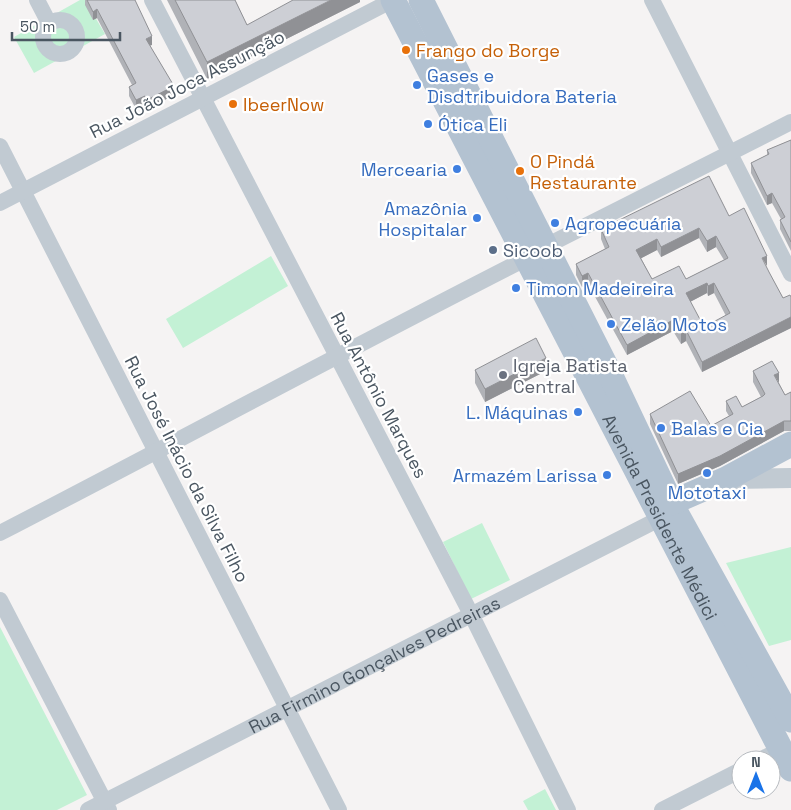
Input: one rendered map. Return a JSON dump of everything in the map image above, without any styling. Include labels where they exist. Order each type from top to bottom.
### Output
[{"type":"main road","name":"Avenida Presidente Médici","points":[[393,0],[536,252]]},
{"type":"main road","name":"Avenida Presidente Médici","points":[[421,0],[536,252],[665,511],[754,676],[791,720]]},
{"type":"main road","name":"Rua Firmino Gonçalves Pedreiras","points":[[665,511],[791,444]]},
{"type":"main road","name":"Avenida Presidente Médici","points":[[754,676],[774,750]]},
{"type":"street","points":[[37,0],[49,23]]},
{"type":"street","name":"Rua Antônio Marques","points":[[152,0],[472,616],[568,810]]},
{"type":"street","name":"Rua João Joca Assunção","points":[[0,203],[393,0]]},
{"type":"street","points":[[652,0],[791,274]]},
{"type":"street","points":[[0,533],[156,453],[336,355],[791,122]]},
{"type":"street","name":"Rua José Inácio da Silva Filho","points":[[0,146],[339,810]]},
{"type":"street","points":[[726,479],[791,478]]},
{"type":"street","name":"Rua Firmino Gonçalves Pedreiras","points":[[88,810],[107,806],[288,710],[472,616],[665,511]]},
{"type":"street","points":[[0,600],[107,806]]},
{"type":"street","points":[[662,810],[731,775]]},
{"type":"green space","points":[[80,0],[85,0],[105,34],[34,73],[14,37]]},
{"type":"green space","points":[[271,256],[288,286],[183,348],[166,319]]},
{"type":"green space","points":[[482,523],[510,580],[471,599],[443,542]]},
{"type":"green space","points":[[791,547],[791,640],[769,646],[726,563]]},
{"type":"green space","points":[[0,627],[87,795],[57,810],[0,810]]},
{"type":"green space","points":[[545,789],[556,810],[528,810],[523,801]]},
{"type":"building","points":[[87,0],[135,0],[152,36],[146,39],[174,86],[147,100],[145,96],[136,100],[129,87],[136,83],[97,9],[93,12]]},
{"type":"building","points":[[175,0],[235,0],[247,25],[293,0],[331,0],[207,62]]},
{"type":"building","points":[[791,140],[791,242],[780,220],[785,217],[772,193],[767,196],[751,163],[769,154],[767,150]]},
{"type":"building","points":[[709,176],[729,216],[744,208],[767,256],[762,258],[769,272],[783,298],[790,295],[791,297],[791,317],[702,362],[686,330],[681,333],[673,320],[627,345],[588,273],[582,276],[576,264],[609,247],[601,229]],"holes":[[[699,228],[707,241],[716,236],[728,258],[686,279],[679,266],[652,279],[636,250],[657,239],[661,247]],[[707,283],[708,286],[714,283],[730,313],[704,327],[686,293]]]},
{"type":"building","points":[[536,338],[546,358],[485,389],[475,370]]},
{"type":"building","points":[[772,361],[779,373],[774,375],[785,395],[791,392],[791,421],[784,421],[720,456],[678,474],[650,414],[690,391],[711,426],[733,414],[726,401],[736,396],[742,407],[765,394],[753,371]]},
{"type":"place","name":"Frango do Borge","points":[[406,50]]},
{"type":"place","name":"Gases e Disdtribuidora Bateria","points":[[417,85]]},
{"type":"place","name":"IbeerNow","points":[[233,104]]},
{"type":"place","name":"Ótica Eli","points":[[428,124]]},
{"type":"place","name":"Mercearia","points":[[457,169]]},
{"type":"place","name":"O Pindá Restaurante","points":[[520,171]]},
{"type":"place","name":"Amazônia Hospitalar","points":[[477,218]]},
{"type":"place","name":"Agropecuária","points":[[555,223]]},
{"type":"place","name":"Sicoob","points":[[493,250]]},
{"type":"place","name":"Timon Madeireira","points":[[516,288]]},
{"type":"place","name":"Zelão Motos","points":[[611,324]]},
{"type":"place","name":"Igreja Batista Central","points":[[503,375]]},
{"type":"place","name":"L. Máquinas","points":[[578,412]]},
{"type":"place","name":"Balas e Cia","points":[[661,428]]},
{"type":"place","name":"Mototaxi","points":[[707,473]]},
{"type":"place","name":"Armazém Larissa","points":[[607,475]]}]
